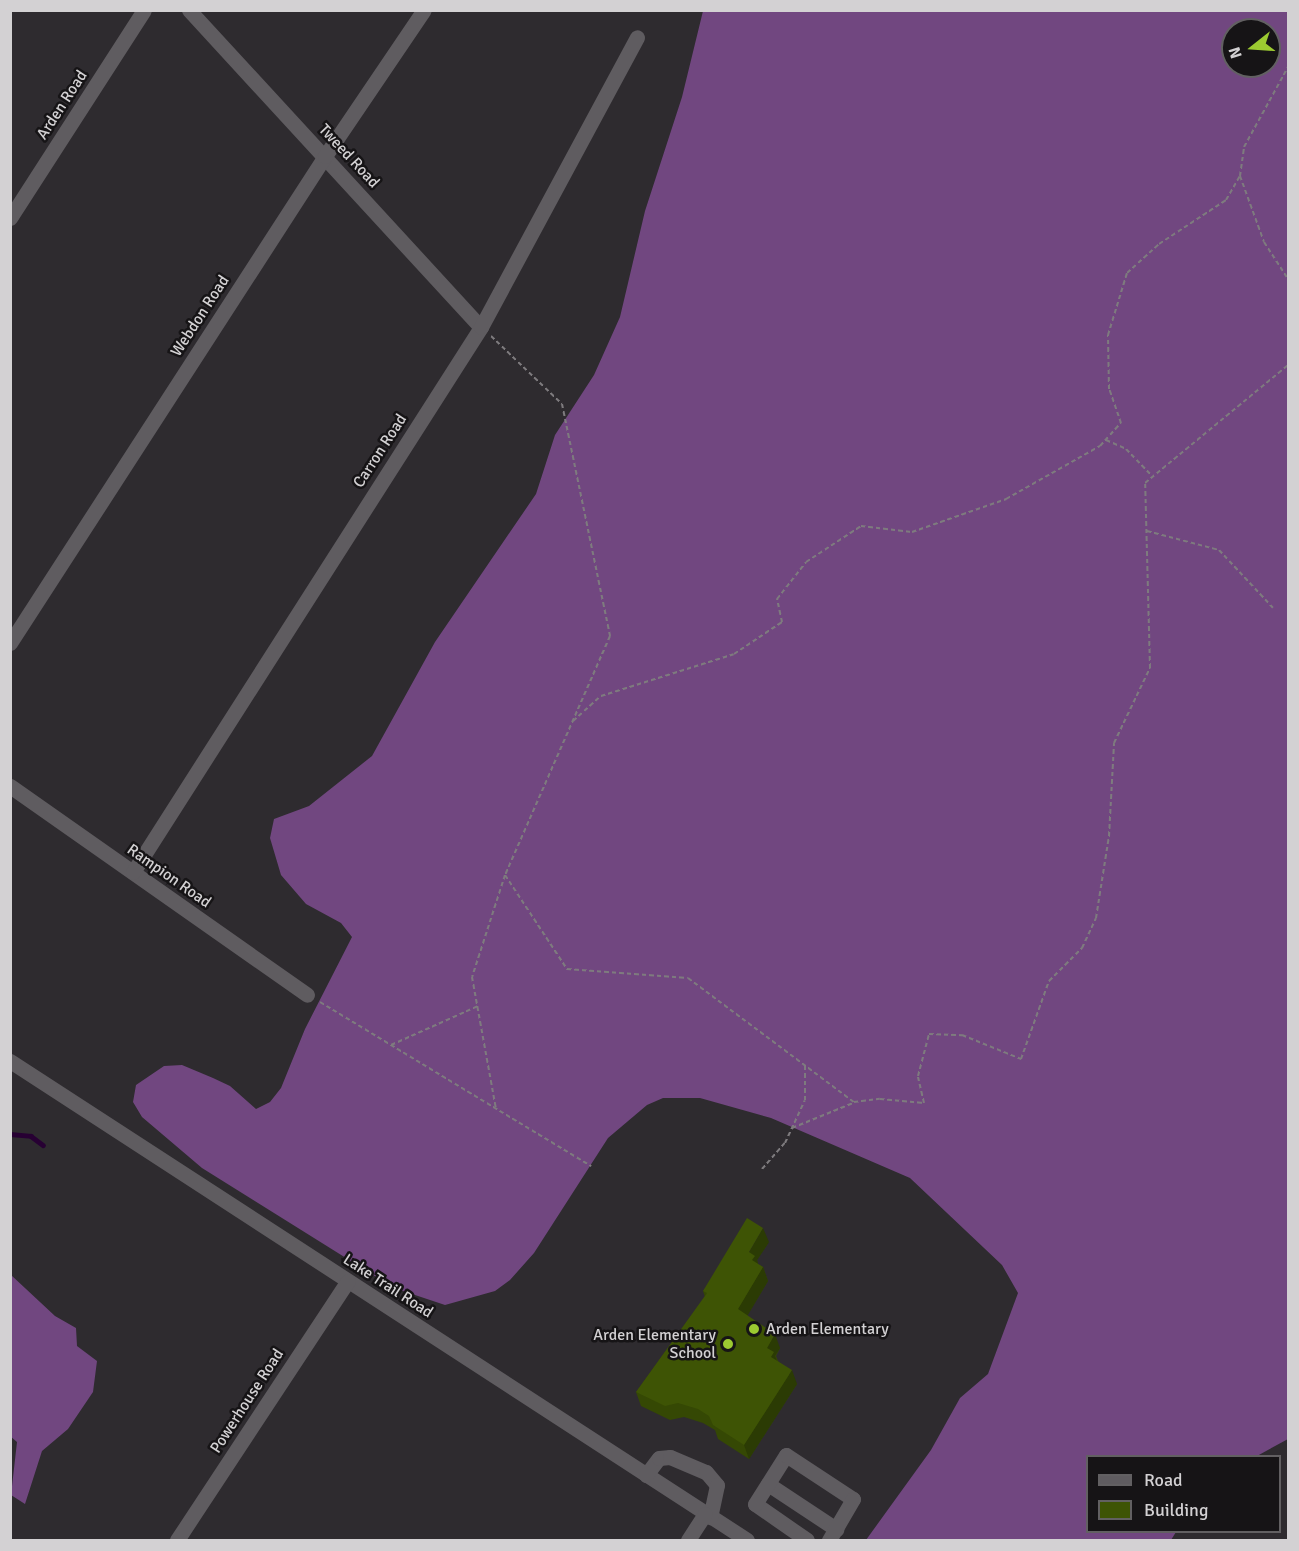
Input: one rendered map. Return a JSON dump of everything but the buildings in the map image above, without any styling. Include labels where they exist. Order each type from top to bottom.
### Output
[{"type":"street","name":"Arden Road","points":[[10,218],[144,10]]},
{"type":"street","name":"Tweed Road","points":[[189,10],[481,327]]},
{"type":"street","name":"Webdon Road","points":[[10,644],[325,156],[424,10]]},
{"type":"street","name":"Carron Road","points":[[133,872],[481,327],[637,37]]},
{"type":"street","name":"Rampion Road","points":[[10,786],[308,995]]},
{"type":"street","name":"Lake Trail Road","points":[[10,1061],[747,1540]]},
{"type":"street","name":"Powerhouse Road","points":[[177,1540],[348,1281]]},
{"type":"street","points":[[768,1484],[832,1535],[853,1499],[786,1455],[755,1504],[807,1540]]},
{"type":"street","points":[[646,1475],[659,1458],[670,1457],[706,1472],[717,1485],[708,1515],[688,1540]]},
{"type":"path","points":[[573,721],[601,696],[734,654],[782,622],[777,599],[806,562],[861,526],[912,532],[1006,499],[1106,440],[1121,423],[1109,389],[1108,335],[1127,273],[1159,244],[1226,200],[1240,176],[1245,147],[1288,67]]},
{"type":"path","points":[[1240,176],[1264,242],[1288,279]]},
{"type":"path","points":[[481,327],[562,404],[610,636],[505,875],[472,976],[496,1109]]},
{"type":"path","points":[[792,1128],[854,1102],[880,1099],[924,1102],[918,1076],[929,1034],[962,1035],[1022,1059],[1048,981],[1082,948],[1096,918],[1109,836],[1114,743],[1150,668],[1145,483],[1288,365]]},
{"type":"path","points":[[1106,440],[1126,449],[1153,477]]},
{"type":"path","points":[[1146,531],[1219,550],[1273,608]]},
{"type":"path","points":[[505,875],[567,969],[688,978],[854,1102]]},
{"type":"path","points":[[308,995],[591,1166]]},
{"type":"path","points":[[391,1045],[478,1006]]},
{"type":"path","points":[[762,1169],[792,1128],[805,1100],[805,1066]]},
{"type":"shaded area","points":[[703,11],[1288,11],[1288,1439],[1259,1455],[1086,1455],[1086,1533],[1175,1533],[1171,1540],[866,1540],[931,1450],[960,1398],[988,1374],[1018,1293],[1002,1265],[910,1178],[771,1118],[700,1098],[663,1098],[647,1105],[608,1138],[534,1253],[510,1280],[495,1291],[445,1305],[394,1288],[202,1168],[142,1117],[133,1102],[136,1085],[164,1066],[182,1065],[213,1078],[230,1086],[256,1109],[270,1102],[281,1088],[305,1029],[352,937],[341,923],[306,904],[281,875],[270,838],[274,819],[309,806],[372,756],[435,642],[536,494],[555,435],[594,375],[620,317],[645,211],[682,97]]},
{"type":"shaded area","points":[[11,1275],[55,1316],[76,1328],[77,1346],[97,1361],[93,1392],[68,1429],[42,1451],[25,1504],[11,1495],[17,1442],[10,1436]]},
{"type":"waterway","points":[[10,1134],[31,1136],[43,1145]]},
{"type":"place","name":"Arden Elementary","points":[[754,1329]]},
{"type":"place","name":"Arden Elementary School","points":[[728,1344]]}]
